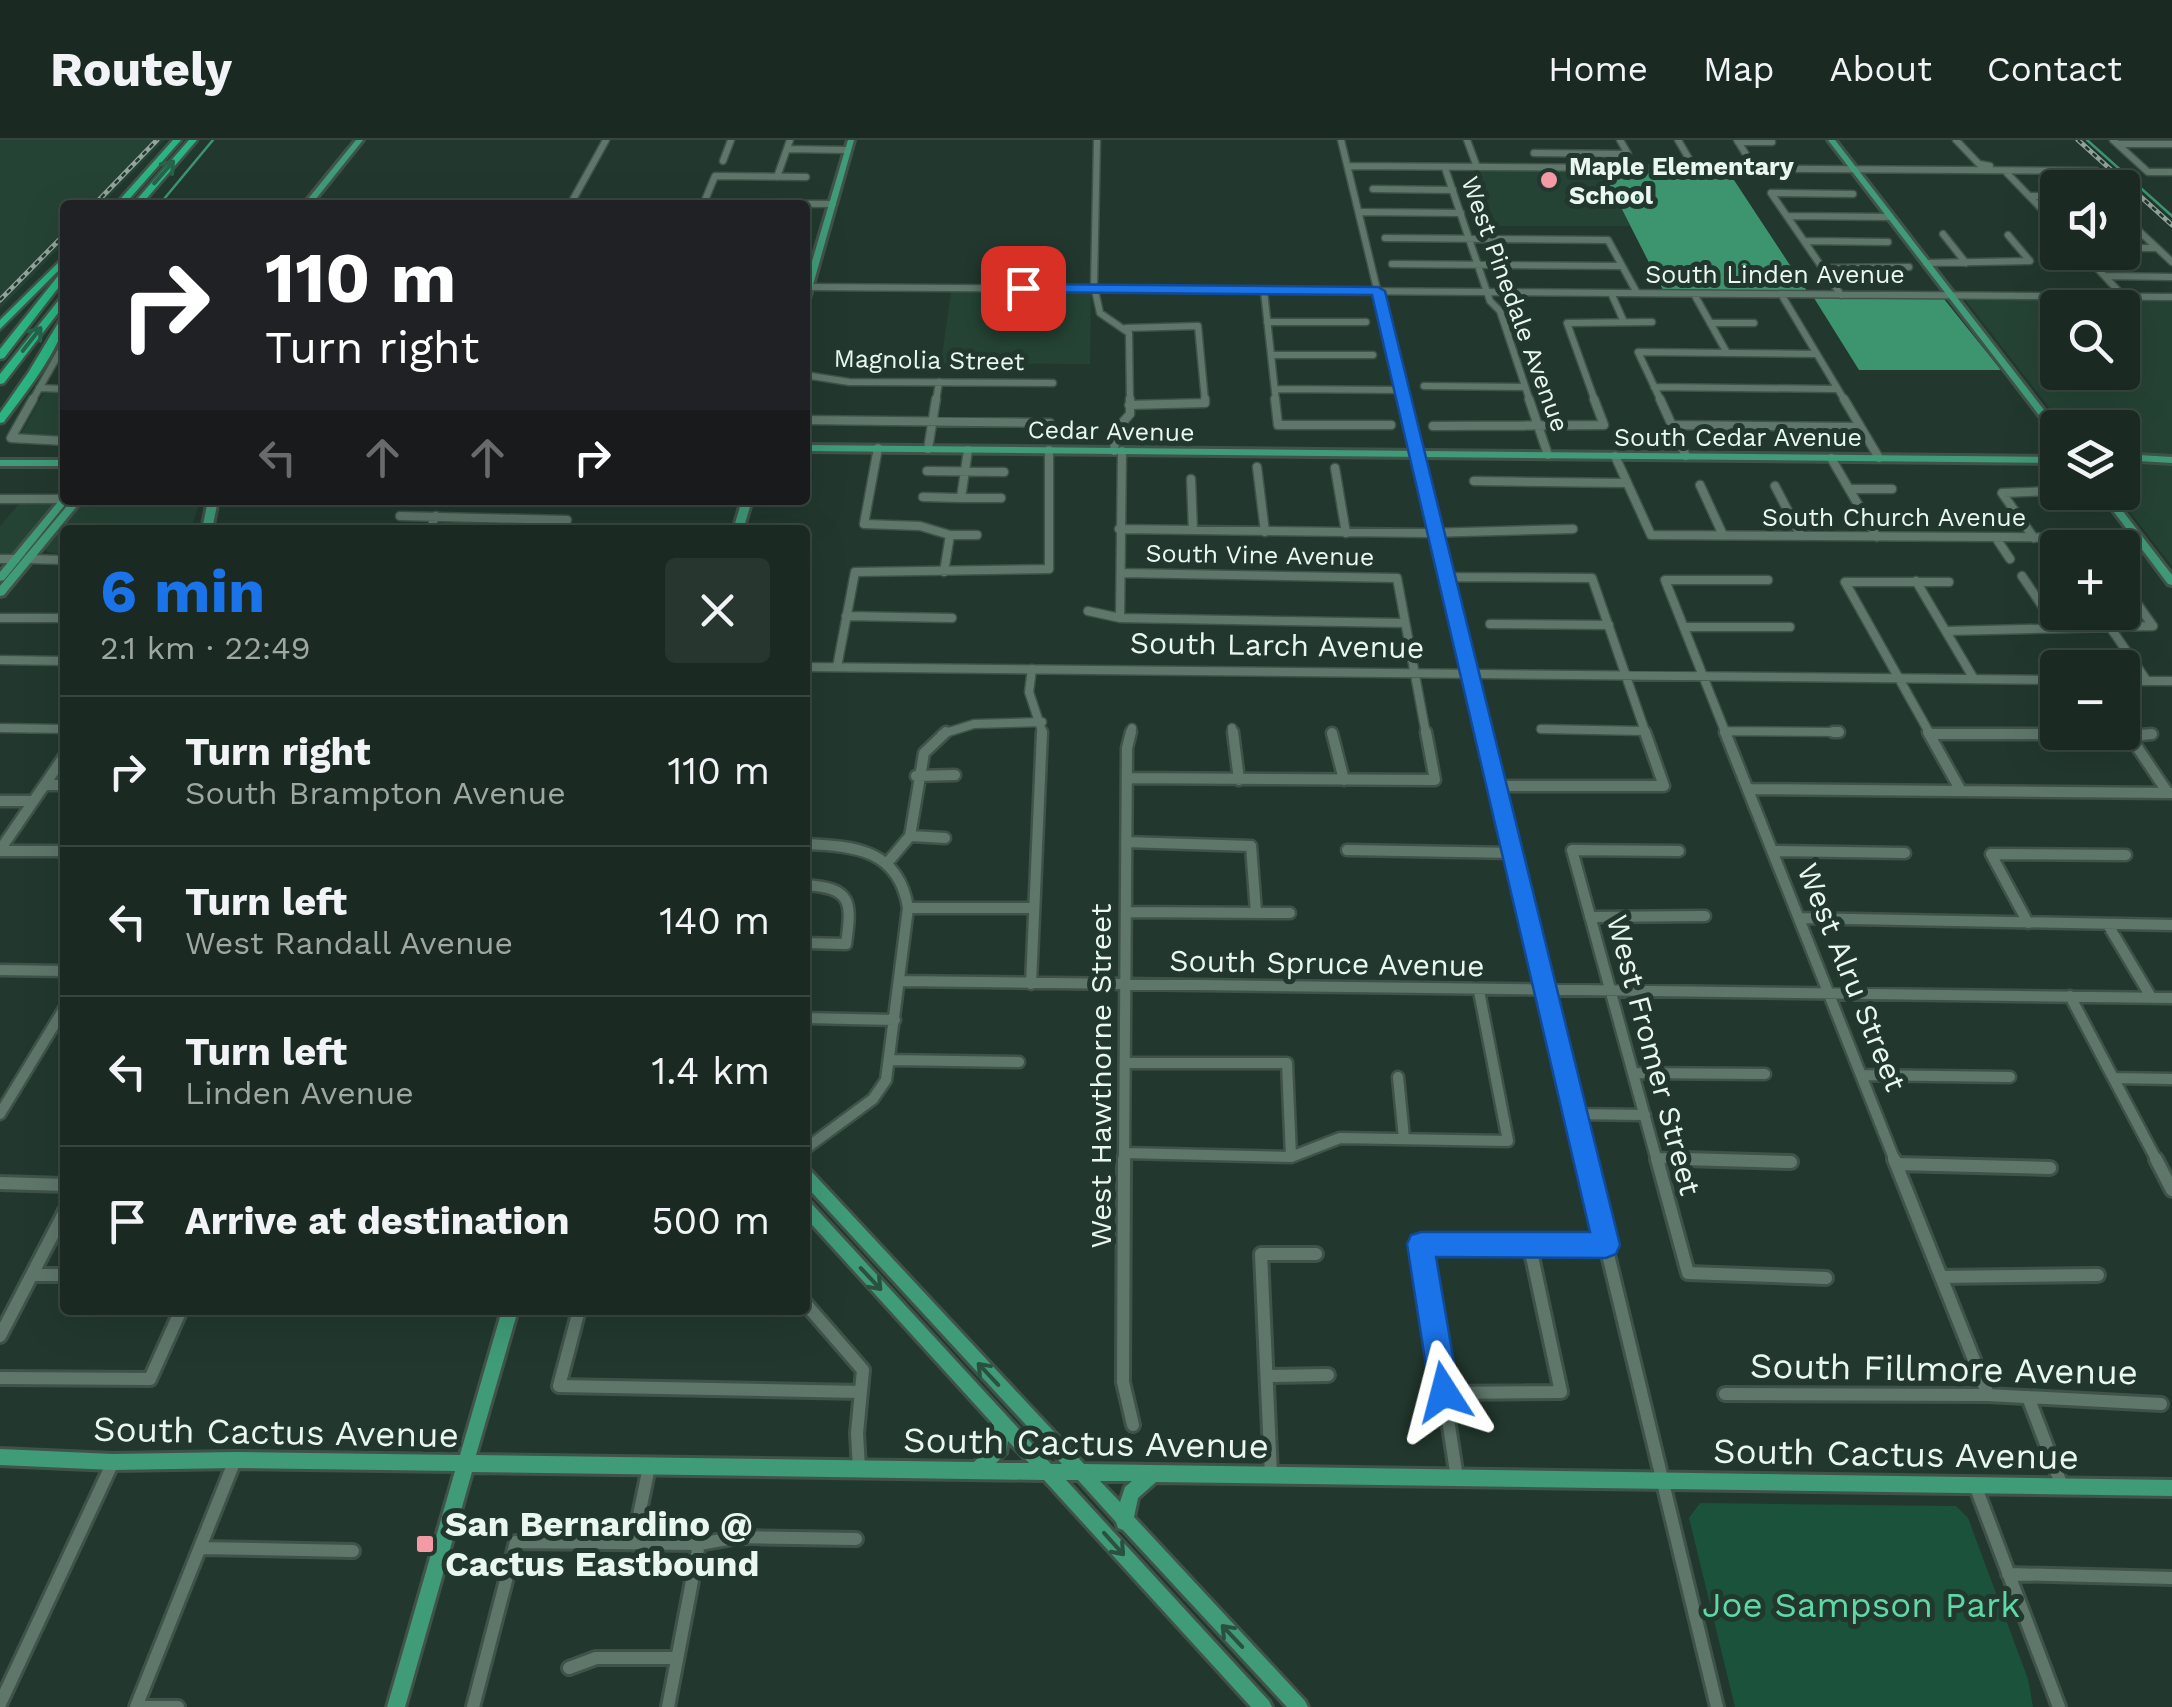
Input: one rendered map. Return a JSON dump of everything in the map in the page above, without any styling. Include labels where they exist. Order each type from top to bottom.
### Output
[{"type":"highway","points":[[121,200],[177,140]]},
{"type":"highway","points":[[140,200],[193,140]]},
{"type":"highway","points":[[0,326],[60,264]]},
{"type":"highway","points":[[0,356],[60,279]]},
{"type":"highway","points":[[0,380],[60,304]]},
{"type":"highway","points":[[0,420],[60,328]]},
{"type":"main road","points":[[311,200],[364,140]]},
{"type":"main road","points":[[319,200],[364,140]]},
{"type":"main road","points":[[1831,140],[2040,411]]},
{"type":"main road","points":[[810,277],[849,145]]},
{"type":"main road","name":"Cedar Avenue","points":[[810,448],[1418,454]]},
{"type":"main road","name":"South Cedar Avenue","points":[[1418,454],[2040,460]]},
{"type":"main road","points":[[2140,460],[2169,460]]},
{"type":"main road","points":[[0,463],[60,463]]},
{"type":"main road","points":[[0,578],[60,505]]},
{"type":"main road","points":[[0,594],[73,505]]},
{"type":"main road","points":[[2117,510],[2132,530]]},
{"type":"main road","points":[[2140,541],[2172,582]]},
{"type":"main road","points":[[810,1180],[1299,1707]]},
{"type":"main road","points":[[810,1212],[1263,1707]]},
{"type":"main road","points":[[396,1707],[509,1315]]},
{"type":"main road","points":[[977,1471],[1000,1447],[999,1419]]},
{"type":"main road","name":"South Cactus Avenue","points":[[0,1457],[113,1462],[235,1460],[2172,1488]]},
{"type":"main road","points":[[1124,1522],[1131,1492],[1152,1473]]},
{"type":"street","points":[[573,200],[606,140]]},
{"type":"street","points":[[723,161],[731,140]]},
{"type":"street","points":[[777,176],[790,140]]},
{"type":"street","points":[[1096,140],[1096,289],[1104,318],[1126,328],[1198,326],[1205,404],[1129,405]]},
{"type":"street","points":[[1341,140],[1472,672],[1717,1707]]},
{"type":"street","points":[[1466,140],[1477,167]]},
{"type":"street","points":[[1528,140],[1540,168]]},
{"type":"street","points":[[1534,153],[1628,154],[1620,140]]},
{"type":"street","points":[[1678,140],[1695,169]]},
{"type":"street","points":[[1956,140],[1981,165],[2008,169],[2040,208]]},
{"type":"street","points":[[1738,141],[1755,169]]},
{"type":"street","points":[[1738,141],[1772,142]]},
{"type":"street","points":[[2115,142],[2172,144]]},
{"type":"street","points":[[2115,142],[2148,172],[2172,172]]},
{"type":"street","points":[[786,149],[849,145]]},
{"type":"street","points":[[1348,166],[2043,170]]},
{"type":"street","name":"West Pinedale Avenue","points":[[1445,168],[1488,292],[1500,312],[1548,455]]},
{"type":"street","points":[[706,200],[715,176],[806,177]]},
{"type":"street","points":[[1373,190],[1453,190]]},
{"type":"street","points":[[1841,294],[1770,194],[1853,194]]},
{"type":"street","points":[[2028,196],[2040,196]]},
{"type":"street","points":[[810,204],[832,204]]},
{"type":"street","points":[[1361,212],[1461,213]]},
{"type":"street","points":[[1788,216],[1890,217]]},
{"type":"street","points":[[2140,232],[2172,262]]},
{"type":"street","points":[[1944,234],[1966,263]]},
{"type":"street","points":[[1926,263],[2030,261],[2008,235]]},
{"type":"street","points":[[1385,238],[1608,240],[1619,266],[1638,293]]},
{"type":"street","points":[[1805,241],[1888,242]]},
{"type":"street","points":[[2140,248],[2158,248]]},
{"type":"street","points":[[1392,264],[1619,266]]},
{"type":"street","points":[[1822,268],[1910,267]]},
{"type":"street","points":[[2099,270],[2118,290]]},
{"type":"street","points":[[2105,276],[2172,277]]},
{"type":"street","name":"South Linden Avenue","points":[[810,287],[2040,296]]},
{"type":"street","points":[[1264,291],[1278,425],[1391,425]]},
{"type":"street","points":[[1611,293],[1624,322]]},
{"type":"street","points":[[1694,294],[1726,353]]},
{"type":"street","points":[[1781,294],[1879,458]]},
{"type":"street","name":"South Linden Avenue","points":[[2140,297],[2172,297]]},
{"type":"street","points":[[1267,322],[1366,322]]},
{"type":"street","points":[[1433,426],[1604,425],[1566,323],[1652,322]]},
{"type":"street","points":[[1710,323],[1754,323]]},
{"type":"street","points":[[1120,618],[1118,451],[1114,437],[1129,417],[1126,328]]},
{"type":"street","points":[[60,352],[12,438],[60,441]]},
{"type":"street","points":[[1686,456],[1638,352],[1816,354]]},
{"type":"street","points":[[1271,355],[1373,355]]},
{"type":"street","name":"Magnolia Street","points":[[810,375],[848,382],[1053,382]]},
{"type":"street","points":[[928,450],[939,382]]},
{"type":"street","points":[[1424,386],[1525,386]]},
{"type":"street","points":[[1654,387],[1835,389]]},
{"type":"street","points":[[40,388],[60,388]]},
{"type":"street","points":[[1274,389],[1402,390]]},
{"type":"street","points":[[810,420],[1050,423]]},
{"type":"street","points":[[1672,425],[1860,428]]},
{"type":"street","points":[[878,448],[864,524],[920,526],[950,535],[977,535]]},
{"type":"street","points":[[961,498],[968,450]]},
{"type":"street","points":[[837,667],[855,572],[1049,569],[1049,450]]},
{"type":"street","points":[[1474,481],[1626,483],[1615,456]]},
{"type":"street","points":[[1832,458],[1878,536]]},
{"type":"street","points":[[1258,468],[1264,532]]},
{"type":"street","points":[[1335,468],[1346,533]]},
{"type":"street","points":[[928,471],[1004,472]]},
{"type":"street","points":[[1191,479],[1193,530]]},
{"type":"street","name":"South Church Avenue","points":[[1626,483],[1651,535],[2040,538]]},
{"type":"street","points":[[1700,486],[1722,535]]},
{"type":"street","points":[[1775,486],[1801,536]]},
{"type":"street","points":[[1850,489],[1892,489]]},
{"type":"street","points":[[2034,538],[2002,494],[2040,492]]},
{"type":"street","points":[[923,498],[1001,498]]},
{"type":"street","points":[[0,499],[60,499]]},
{"type":"street","points":[[400,516],[568,520]]},
{"type":"street","points":[[432,525],[436,516]]},
{"type":"street","points":[[1120,529],[1346,533],[1572,529]]},
{"type":"street","points":[[944,572],[950,535]]},
{"type":"street","points":[[1996,538],[2010,559]]},
{"type":"street","points":[[28,559],[60,560]]},
{"type":"street","points":[[0,560],[16,560]]},
{"type":"street","name":"South Vine Avenue","points":[[1122,572],[1397,578],[1404,623]]},
{"type":"street","points":[[2022,576],[2040,603]]},
{"type":"street","points":[[1448,578],[1592,578],[1664,786],[1498,786]]},
{"type":"street","name":"West Alru Street","points":[[1768,580],[1665,580],[1988,1394]]},
{"type":"street","points":[[1949,582],[1846,582],[1960,791]]},
{"type":"street","points":[[1916,582],[1974,679]]},
{"type":"street","points":[[2140,607],[2154,626],[2140,626]]},
{"type":"street","points":[[1088,612],[1120,618],[1404,623],[1436,780],[1127,778]]},
{"type":"street","points":[[846,616],[952,618]]},
{"type":"street","points":[[0,618],[60,618]]},
{"type":"street","points":[[1490,624],[1608,625]]},
{"type":"street","points":[[1684,628],[1790,627]]},
{"type":"street","points":[[1946,631],[2040,628]]},
{"type":"street","points":[[2112,630],[2147,680]]},
{"type":"street","points":[[0,660],[60,660]]},
{"type":"street","name":"South Larch Avenue","points":[[810,666],[2040,680]]},
{"type":"street","points":[[1030,984],[1042,722],[1029,692],[1032,668]]},
{"type":"street","points":[[2140,680],[2172,681]]},
{"type":"street","points":[[888,862],[911,836],[921,756],[948,731],[966,725],[1042,722]]},
{"type":"street","points":[[0,728],[60,728]]},
{"type":"street","name":"West Hawthorne Street","points":[[1132,728],[1126,748],[1122,1382],[1133,1425]]},
{"type":"street","points":[[1232,728],[1239,780]]},
{"type":"street","points":[[1541,730],[1645,731]]},
{"type":"street","points":[[1725,731],[1840,732]]},
{"type":"street","points":[[1332,733],[1344,780]]},
{"type":"street","points":[[1930,734],[2040,734]]},
{"type":"street","points":[[2140,735],[2152,734]]},
{"type":"street","points":[[2140,750],[2170,793]]},
{"type":"street","points":[[0,850],[60,762]]},
{"type":"street","points":[[916,776],[955,775]]},
{"type":"street","points":[[45,784],[60,785]]},
{"type":"street","points":[[1748,789],[2170,793]]},
{"type":"street","points":[[0,801],[33,802]]},
{"type":"street","points":[[911,836],[945,838]]},
{"type":"street","points":[[1126,842],[1250,846],[1256,912]]},
{"type":"street","points":[[810,844],[856,847],[888,862],[904,884],[908,908],[902,982],[886,1080],[873,1099],[810,1144]]},
{"type":"street","points":[[0,850],[60,851]]},
{"type":"street","points":[[1347,850],[1515,853]]},
{"type":"street","name":"West Fromer Street","points":[[1679,851],[1572,850],[1688,1273],[1826,1278]]},
{"type":"street","points":[[1772,851],[1905,853]]},
{"type":"street","points":[[2028,923],[1990,854],[2126,855]]},
{"type":"street","points":[[810,885],[830,886],[847,896],[852,909],[846,944],[810,943]]},
{"type":"street","points":[[908,908],[1034,908]]},
{"type":"street","points":[[1127,912],[1290,913]]},
{"type":"street","points":[[1590,916],[1705,916]]},
{"type":"street","points":[[1799,918],[2172,926]]},
{"type":"street","points":[[2108,925],[2151,998]]},
{"type":"street","points":[[0,970],[60,971]]},
{"type":"street","name":"South Spruce Avenue","points":[[902,982],[2172,998]]},
{"type":"street","points":[[1125,1153],[1291,1157],[1340,1138],[1508,1141],[1479,991]]},
{"type":"street","points":[[2070,996],[2166,1166],[2172,1190]]},
{"type":"street","points":[[0,1114],[60,1015]]},
{"type":"street","points":[[810,1018],[896,1020]]},
{"type":"street","points":[[891,1060],[1020,1062]]},
{"type":"street","points":[[1126,1063],[1287,1063],[1291,1157]]},
{"type":"street","points":[[1633,1073],[1765,1074]]},
{"type":"street","points":[[1861,1075],[2010,1076]]},
{"type":"street","points":[[1398,1077],[1404,1138]]},
{"type":"street","points":[[2114,1078],[2172,1079]]},
{"type":"street","points":[[1574,1114],[1644,1116]]},
{"type":"street","points":[[1656,1158],[1791,1162]]},
{"type":"street","points":[[1897,1164],[2050,1168]]},
{"type":"street","points":[[0,1183],[60,1185]]},
{"type":"street","points":[[0,1336],[60,1222]]},
{"type":"street","points":[[1457,1478],[1421,1244],[1606,1245]]},
{"type":"street","points":[[1444,1392],[1561,1392],[1530,1247]]},
{"type":"street","points":[[1270,1475],[1261,1254],[1316,1254]]},
{"type":"street","points":[[32,1275],[60,1275]]},
{"type":"street","points":[[1941,1277],[2098,1276]]},
{"type":"street","points":[[810,1309],[863,1370],[856,1433],[859,1469]]},
{"type":"street","points":[[0,1378],[150,1379],[178,1315]]},
{"type":"street","points":[[578,1315],[560,1386],[861,1392]]},
{"type":"street","points":[[1268,1376],[1328,1375]]},
{"type":"street","name":"South Fillmore Avenue","points":[[1725,1394],[1988,1394],[2161,1404]]},
{"type":"street","points":[[2028,1397],[2062,1486]]},
{"type":"street","points":[[178,1707],[136,1707],[235,1460]]},
{"type":"street","points":[[0,1704],[113,1462]]},
{"type":"street","points":[[633,1544],[649,1467]]},
{"type":"street","points":[[1975,1485],[2059,1707]]},
{"type":"street","points":[[473,1707],[516,1542],[699,1544],[740,1537],[856,1538]]},
{"type":"street","points":[[668,1707],[699,1544]]},
{"type":"street","points":[[201,1548],[353,1550]]},
{"type":"street","points":[[2008,1574],[2172,1578]]},
{"type":"street","points":[[569,1668],[596,1658],[677,1658]]},
{"type":"shaded area","points":[[0,140],[164,140],[106,200],[60,200],[60,247],[0,309]]},
{"type":"shaded area","points":[[1475,170],[1602,170],[1630,226],[1496,226]]},
{"type":"shaded area","points":[[1602,170],[1728,171],[1807,291],[1663,290]]},
{"type":"shaded area","points":[[951,292],[1091,293],[1090,364],[941,363]]},
{"type":"shaded area","points":[[1814,298],[1944,299],[2001,370],[1859,370]]},
{"type":"shaded area","points":[[1964,298],[2040,299],[2040,390],[2140,390],[2140,301],[2172,301],[2172,566],[2128,510],[2140,510],[2140,410],[2051,410]]},
{"type":"shaded area","points":[[60,392],[60,437],[20,436],[43,394]]},
{"type":"shaded area","points":[[20,503],[52,504],[13,553],[0,555],[0,526]]},
{"type":"shaded area","points":[[81,505],[198,505],[192,525],[65,525]]},
{"type":"shaded area","points":[[60,531],[60,553],[45,549]]},
{"type":"green space","name":"Joe Sampson Park","points":[[1700,1503],[1956,1506],[1968,1518],[2028,1679],[2033,1707],[1735,1707],[1689,1518]]},
{"type":"waterway","points":[[163,200],[213,140]]},
{"type":"waterway","points":[[2087,140],[2172,216]]},
{"type":"railway","points":[[99,200],[157,140]]},
{"type":"railway","points":[[2078,140],[2172,225]]},
{"type":"railway","points":[[0,300],[60,239]]},
{"type":"place","name":"Maple Elementary School","points":[[1549,180]]},
{"type":"place","name":"San Bernardino @ Cactus Eastbound","points":[[425,1544]]},
{"type":"route","points":[[1023,288],[1378,291],[1606,1245],[1421,1244],[1444,1392]]}]
